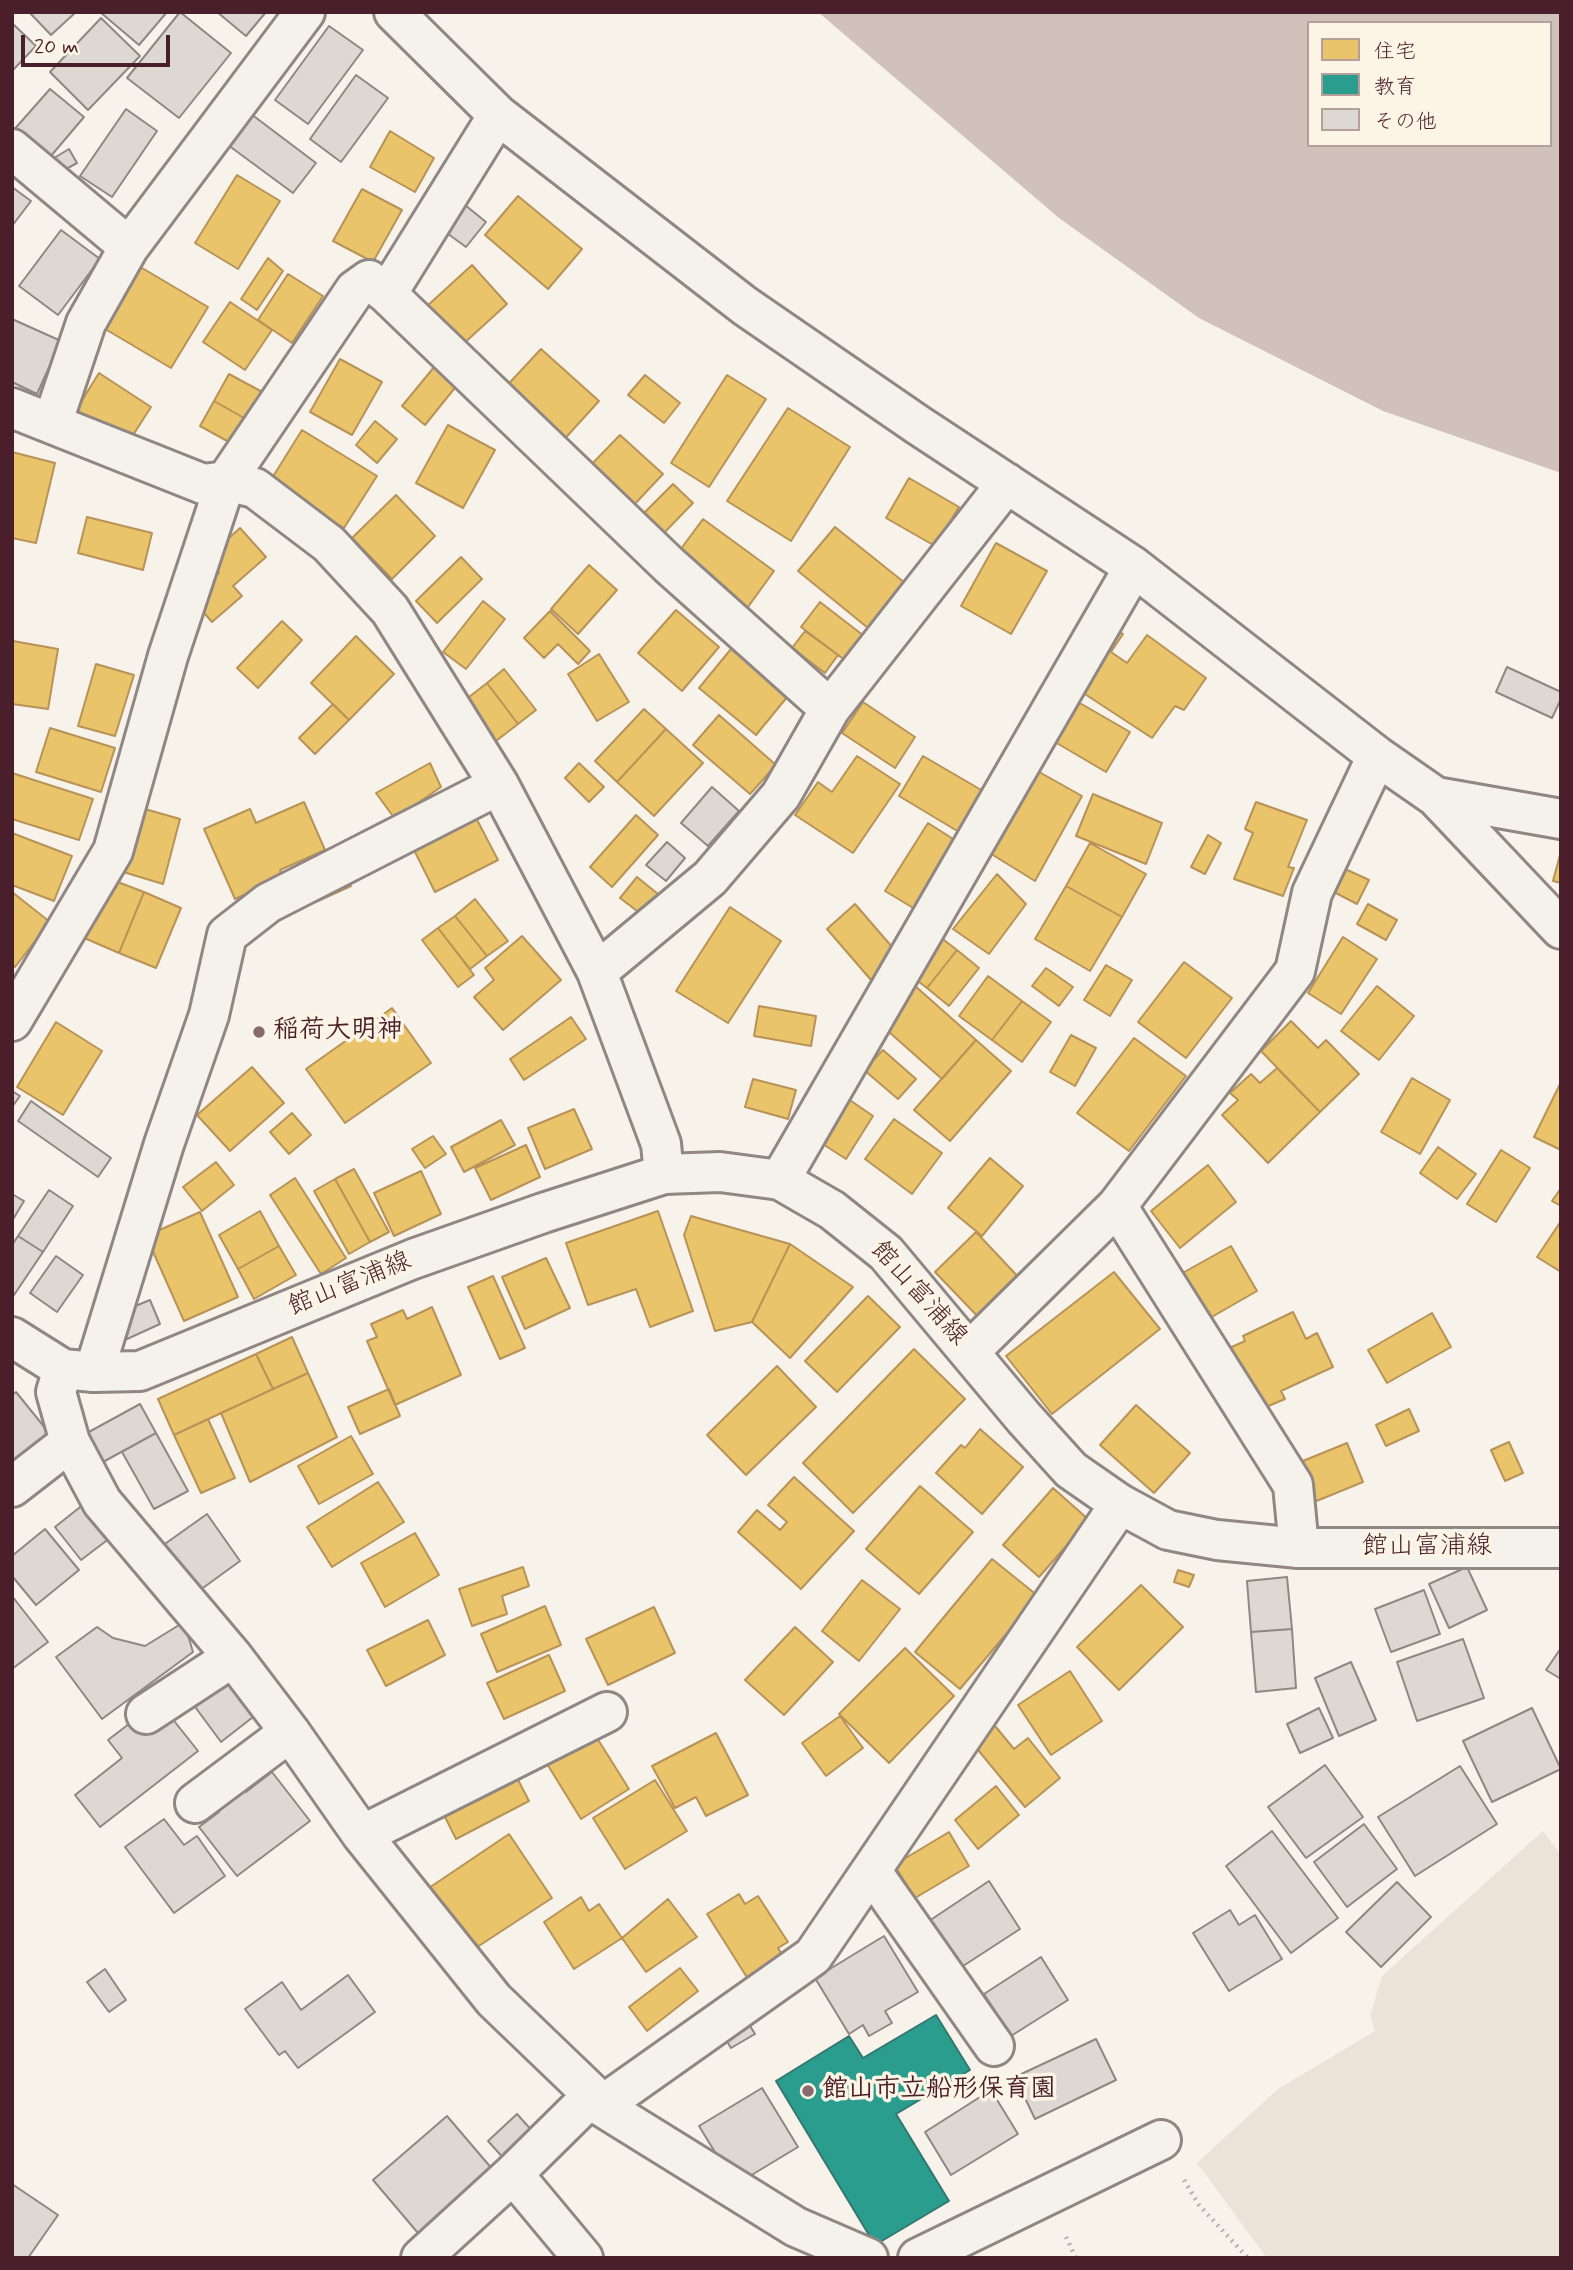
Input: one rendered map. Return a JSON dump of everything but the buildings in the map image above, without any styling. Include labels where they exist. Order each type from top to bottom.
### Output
[{"type":"street","points":[[52,425],[86,323],[130,247],[305,12]]},
{"type":"street","points":[[394,12],[498,115],[745,306],[1134,567],[1377,756],[1436,797],[1561,929]]},
{"type":"street","points":[[387,294],[498,115]]},
{"type":"street","points":[[12,149],[130,247]]},
{"type":"street","points":[[18,1001],[113,851],[168,656],[226,481],[355,290],[369,281],[387,294],[669,565],[830,709]]},
{"type":"street","points":[[12,408],[203,484],[226,481],[255,488],[329,544],[390,610],[499,785],[597,972],[661,1144],[664,1174]]},
{"type":"street","points":[[597,972],[710,878],[781,795],[830,709],[1007,483]]},
{"type":"street","points":[[780,1180],[1134,567]]},
{"type":"street","points":[[970,1351],[1117,1206],[1295,971],[1312,893],[1377,756]]},
{"type":"street","points":[[499,785],[268,903],[227,935],[209,1015],[164,1144],[78,1371],[56,1392],[70,1443],[102,1502],[233,1657],[290,1732],[362,1835],[494,2000],[597,2100],[796,2227],[868,2258]]},
{"type":"street","points":[[1436,797],[1561,819]]},
{"type":"street","name":"館山富浦線","points":[[78,1371],[140,1371],[413,1259],[588,1198],[664,1174],[720,1172],[780,1180],[832,1210],[886,1253],[1071,1470],[1120,1504],[1168,1530],[1217,1540],[1299,1548],[1561,1548]]},
{"type":"street","points":[[1117,1206],[1293,1485],[1299,1548]]},
{"type":"street","points":[[12,1337],[78,1371]]},
{"type":"street","points":[[12,1487],[70,1443]]},
{"type":"street","points":[[421,2258],[597,2100],[813,1956],[1120,1504]]},
{"type":"street","points":[[146,1714],[233,1657]]},
{"type":"street","points":[[362,1835],[607,1712]]},
{"type":"street","points":[[195,1803],[290,1732]]},
{"type":"street","points":[[872,1872],[995,2046]]},
{"type":"street","points":[[918,2258],[1161,2140]]},
{"type":"street","points":[[513,2174],[583,2258]]},
{"type":"path","points":[[1161,2140],[1199,2205],[1248,2258]]},
{"type":"shaded area","points":[[818,12],[1561,12],[1561,473],[1383,411],[1199,318],[1059,218]]},
{"type":"shaded area","points":[[1543,1831],[1561,1855],[1561,2258],[1267,2258],[1197,2163],[1278,2089],[1375,2031],[1370,2016],[1382,1976]]},
{"type":"place","name":"稲荷大明神","points":[[259,1032]]},
{"type":"place","name":"館山市立船形保育園","points":[[808,2091]]}]
